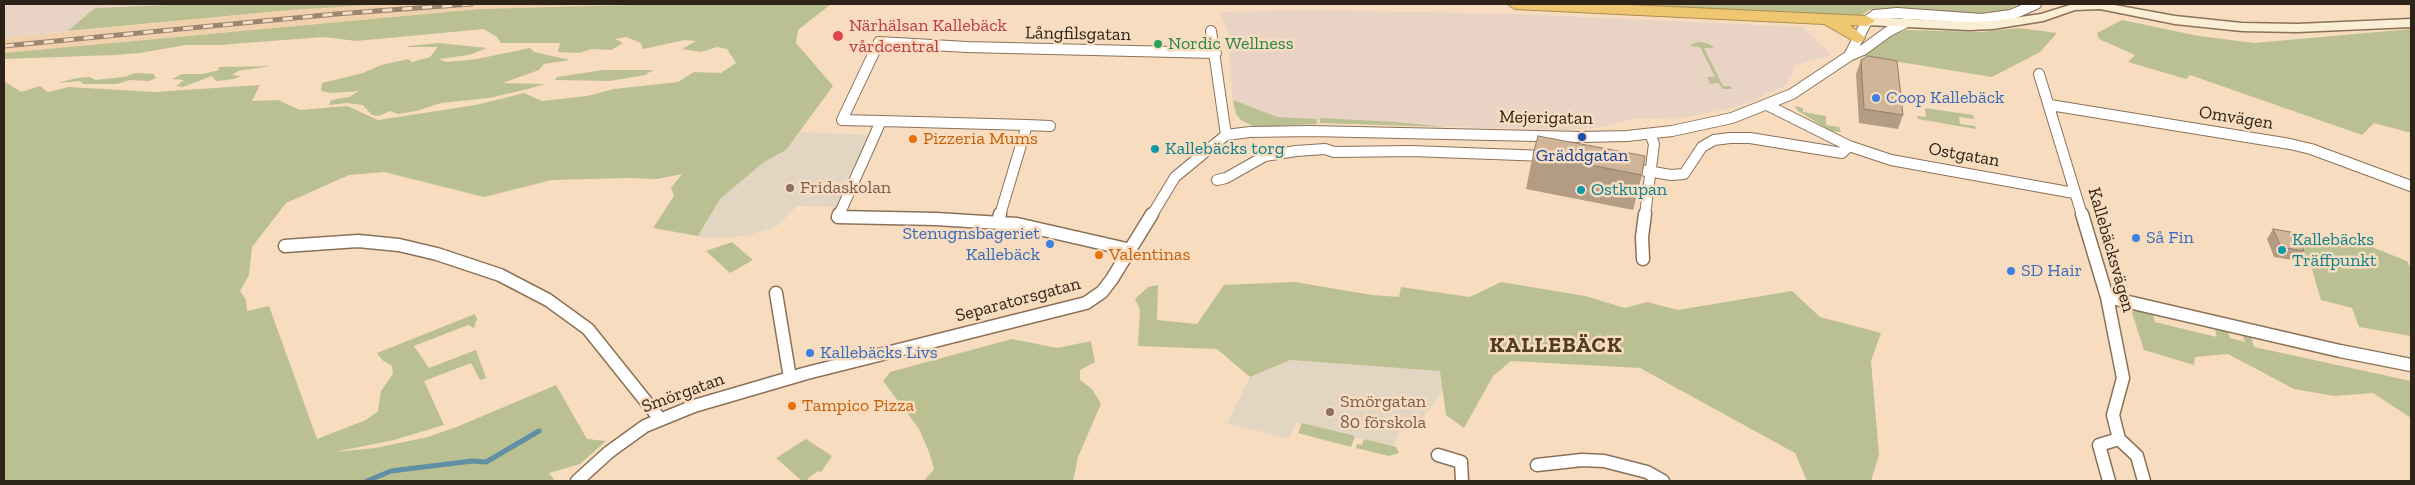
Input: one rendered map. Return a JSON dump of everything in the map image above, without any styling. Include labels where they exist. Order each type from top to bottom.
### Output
[{"type":"highway","points":[[1515,4],[1867,21]]},
{"type":"highway","points":[[1824,19],[1841,26],[1857,38]]},
{"type":"main road","points":[[2025,20],[2053,4]]},
{"type":"main road","points":[[2129,4],[2165,11],[2233,19],[2288,20],[2411,16]]},
{"type":"main road","points":[[1867,21],[1969,26],[1993,25],[2043,17],[2074,7],[2095,5],[2176,20],[2242,27],[2297,28],[2411,23]]},
{"type":"street","points":[[1849,56],[1867,21],[1876,15],[1886,13],[1963,19],[1998,18],[2011,15],[2036,4]]},
{"type":"street","name":"Mejerigatan","points":[[1226,135],[1250,132],[1311,131],[1582,137],[1650,134],[1718,122],[1767,105],[1792,94],[1849,56],[1863,50],[1889,30],[1905,23]]},
{"type":"street","points":[[1211,31],[1216,54],[1226,135]]},
{"type":"street","name":"Långfilsgatan","points":[[881,121],[842,120],[879,42],[967,47],[1216,54]]},
{"type":"street","name":"Kallebäcksvägen","points":[[2039,74],[2107,297],[2124,378],[2113,415],[2118,439]]},
{"type":"street","name":"Ostgatan","points":[[1767,105],[1849,146],[1896,160],[2074,192]]},
{"type":"street","name":"Omvägen","points":[[2050,106],[2290,144],[2311,149],[2411,186]]},
{"type":"street","points":[[1050,126],[881,121],[838,217],[998,222],[1064,233],[1130,250]]},
{"type":"street","points":[[998,222],[1027,125]]},
{"type":"street","points":[[1643,259],[1642,237],[1652,172],[1654,144],[1650,134]]},
{"type":"street","name":"Separatorsgatan","points":[[790,378],[1086,303],[1102,292],[1175,177],[1226,135]]},
{"type":"street","name":"Ostgatan","points":[[1652,172],[1684,174],[1688,171],[1696,153],[1714,140],[1750,138],[1842,153],[1849,146]]},
{"type":"street","name":"Mejerigatan","points":[[1217,180],[1226,178],[1265,156],[1296,151],[1421,151],[1555,156]]},
{"type":"street","points":[[1620,166],[1652,172]]},
{"type":"street","points":[[284,246],[358,241],[399,245],[437,254],[500,275],[548,300],[588,330],[660,419]]},
{"type":"street","points":[[776,293],[790,378]]},
{"type":"street","points":[[2107,297],[2340,351],[2411,365]]},
{"type":"street","name":"Smörgatan","points":[[577,481],[609,452],[645,426],[694,406],[790,378]]},
{"type":"street","points":[[2109,481],[2100,444],[2118,439],[2137,456],[2144,481]]},
{"type":"street","points":[[1438,455],[1461,462],[1462,481]]},
{"type":"street","points":[[1537,465],[1582,460],[1604,461],[1640,470],[1664,481]]},
{"type":"shaded area","points":[[4,4],[171,4],[168,6],[95,8],[68,31],[4,38]]},
{"type":"shaded area","points":[[387,4],[668,4],[480,9],[4,53],[4,38],[290,10]]},
{"type":"shaded area","points":[[1307,10],[1516,14],[1803,27],[1832,55],[1797,65],[1793,69],[1793,74],[1786,85],[1748,103],[1728,109],[1680,118],[1633,119],[1604,127],[1567,130],[1320,123],[1255,127],[1241,120],[1233,107],[1228,32],[1220,12]]},
{"type":"shaded area","name":"Fridaskolan","points":[[800,132],[870,135],[837,207],[797,206],[777,226],[746,236],[706,238],[698,236],[720,199],[764,162],[786,150]]},
{"type":"shaded area","name":"Smörgatan 80 förskola","points":[[1290,360],[1440,371],[1444,389],[1415,429],[1398,432],[1393,447],[1296,423],[1289,439],[1227,423],[1250,377]]},
{"type":"green space","points":[[194,4],[387,4],[290,10],[68,31],[95,8]]},
{"type":"green space","points":[[668,4],[831,4],[798,30],[796,43],[833,86],[786,150],[764,162],[720,199],[698,236],[653,228],[674,196],[671,188],[682,174],[657,179],[552,180],[484,197],[384,172],[349,175],[286,203],[252,247],[249,275],[240,291],[246,300],[247,311],[269,306],[317,439],[366,420],[378,411],[381,391],[393,374],[392,366],[382,360],[377,353],[475,314],[477,319],[474,328],[468,325],[414,346],[429,368],[476,350],[486,378],[480,380],[471,363],[424,381],[444,425],[394,440],[335,452],[375,448],[428,437],[556,385],[587,439],[606,441],[580,464],[549,473],[555,481],[4,481],[4,81],[21,92],[40,86],[48,92],[69,87],[154,92],[260,85],[252,101],[278,100],[300,110],[347,106],[378,120],[476,105],[524,93],[542,101],[587,96],[614,89],[678,82],[694,72],[721,73],[736,63],[727,49],[717,47],[701,52],[682,49],[696,41],[685,40],[643,49],[641,43],[626,37],[615,39],[623,43],[611,50],[592,49],[579,53],[558,52],[560,43],[501,43],[497,37],[484,29],[356,41],[324,37],[219,45],[186,45],[140,53],[114,55],[4,59],[4,53],[480,9]]},
{"type":"green space","points":[[1592,4],[2019,4],[2001,13],[1966,17],[1895,9],[1869,10],[1859,17]]},
{"type":"green space","points":[[2122,20],[2199,36],[2254,43],[2411,29],[2411,133],[2374,123],[2362,135],[2190,75],[2186,79],[2128,62],[2135,55],[2099,39],[2097,33]]},
{"type":"green space","points":[[2019,28],[2057,33],[2040,52],[1992,77],[1863,56],[1895,34],[1906,30],[1982,32]]},
{"type":"green space","points":[[1700,42],[1709,44],[1714,48],[1704,48],[1723,86],[1731,86],[1731,89],[1723,89],[1718,83],[1710,84],[1707,77],[1715,77],[1700,47],[1690,46]]},
{"type":"green space","points":[[439,43],[487,48],[469,55],[439,59],[446,62],[477,59],[530,48],[534,52],[570,60],[544,64],[539,70],[503,83],[544,84],[489,98],[441,103],[416,111],[398,114],[390,111],[379,116],[372,115],[363,105],[346,103],[329,105],[331,100],[349,97],[359,91],[331,93],[321,91],[322,83],[363,73],[381,65],[408,59],[412,62],[430,57],[438,47],[407,47]]},
{"type":"green space","points":[[270,66],[238,71],[232,75],[241,76],[234,79],[216,81],[212,76],[183,87],[176,86],[184,80],[172,79],[182,74],[203,74],[219,70],[218,67]]},
{"type":"green space","points":[[603,70],[653,70],[645,75],[610,81],[555,80],[557,77]]},
{"type":"green space","points":[[136,73],[154,74],[156,78],[149,81],[129,80],[117,84],[83,84],[80,81],[57,83],[77,78],[90,77],[95,80],[124,77]]},
{"type":"green space","points":[[1233,100],[1277,117],[1316,119],[1317,124],[1255,127],[1241,120],[1236,114]]},
{"type":"green space","points":[[1795,106],[1803,108],[1803,112],[1826,116],[1826,125],[1839,127],[1841,132],[1831,131],[1798,111]]},
{"type":"green space","points":[[1925,108],[1973,115],[1974,119],[1959,117],[1960,124],[1975,126],[1976,129],[1918,119],[1917,116],[1926,117]]},
{"type":"green space","points":[[1320,118],[1395,122],[1447,127],[1320,123]]},
{"type":"green space","points":[[2294,233],[2372,247],[2407,261],[2411,269],[2411,336],[2359,327],[2352,308],[2321,300],[2311,266]]},
{"type":"green space","points":[[732,242],[753,260],[730,273],[706,251]]},
{"type":"green space","points":[[1295,282],[1372,295],[1399,297],[1401,287],[1470,297],[1501,282],[1585,296],[1625,308],[1647,302],[1678,310],[1792,291],[1820,317],[1881,333],[1871,361],[1879,455],[1871,481],[1807,481],[1795,453],[1640,368],[1511,361],[1493,376],[1464,428],[1446,415],[1440,371],[1290,360],[1250,377],[1217,349],[1138,346],[1140,310],[1135,299],[1148,287],[1158,285],[1157,320],[1197,324],[1224,285]]},
{"type":"green space","points":[[2135,309],[2152,311],[2155,322],[2217,337],[2214,326],[2227,329],[2230,338],[2245,342],[2242,333],[2251,335],[2254,347],[2411,381],[2411,418],[2373,393],[2334,396],[2294,389],[2228,354],[2195,357],[2194,365],[2144,350],[2132,313]]},
{"type":"green space","points":[[1012,339],[1057,348],[1091,341],[1095,362],[1080,370],[1080,380],[1092,389],[1101,404],[1078,457],[1073,481],[924,481],[934,469],[929,452],[919,429],[883,381],[890,372]]},
{"type":"green space","points":[[1302,423],[1355,436],[1351,447],[1298,433]]},
{"type":"green space","points":[[806,439],[832,456],[821,472],[818,471],[807,479],[810,481],[802,481],[776,458]]},
{"type":"green space","points":[[1364,439],[1396,447],[1399,453],[1389,456],[1356,448],[1357,444],[1362,445]]},
{"type":"building","name":"Coop Kallebäck","points":[[1868,56],[1897,61],[1903,115],[1864,109],[1861,60]]},
{"type":"building","points":[[1538,136],[1645,156],[1642,175],[1533,154]]},
{"type":"building","points":[[2273,229],[2296,233],[2304,251],[2281,247]]},
{"type":"waterway","points":[[367,481],[391,471],[472,461],[486,462],[539,431]]},
{"type":"railway","points":[[4,46],[336,14],[471,4]]},
{"type":"place","name":"Närhälsan Kallebäck vårdcentral","points":[[838,36]]},
{"type":"place","name":"Nordic Wellness","points":[[1158,44]]},
{"type":"place","name":"Coop Kallebäck","points":[[1876,98]]},
{"type":"place","name":"Gräddgatan","points":[[1582,137]]},
{"type":"place","name":"Pizzeria Mums","points":[[913,139]]},
{"type":"place","name":"Kallebäcks torg","points":[[1155,149]]},
{"type":"place","name":"Fridaskolan","points":[[790,188]]},
{"type":"place","name":"Ostkupan","points":[[1581,190]]},
{"type":"place","name":"Så Fin","points":[[2136,238]]},
{"type":"place","name":"Stenugnsbageriet Kallebäck","points":[[1050,244]]},
{"type":"place","name":"Kallebäcks Träffpunkt","points":[[2282,250]]},
{"type":"place","name":"Valentinas","points":[[1099,255]]},
{"type":"place","name":"SD Hair","points":[[2011,271]]},
{"type":"place","name":"Kallebäcks Livs","points":[[810,353]]},
{"type":"place","name":"Tampico Pizza","points":[[792,406]]},
{"type":"place","name":"Smörgatan 80 förskola","points":[[1330,412]]},
{"type":"district","name":"KALLEBÄCK","points":[[1556,346]]}]
